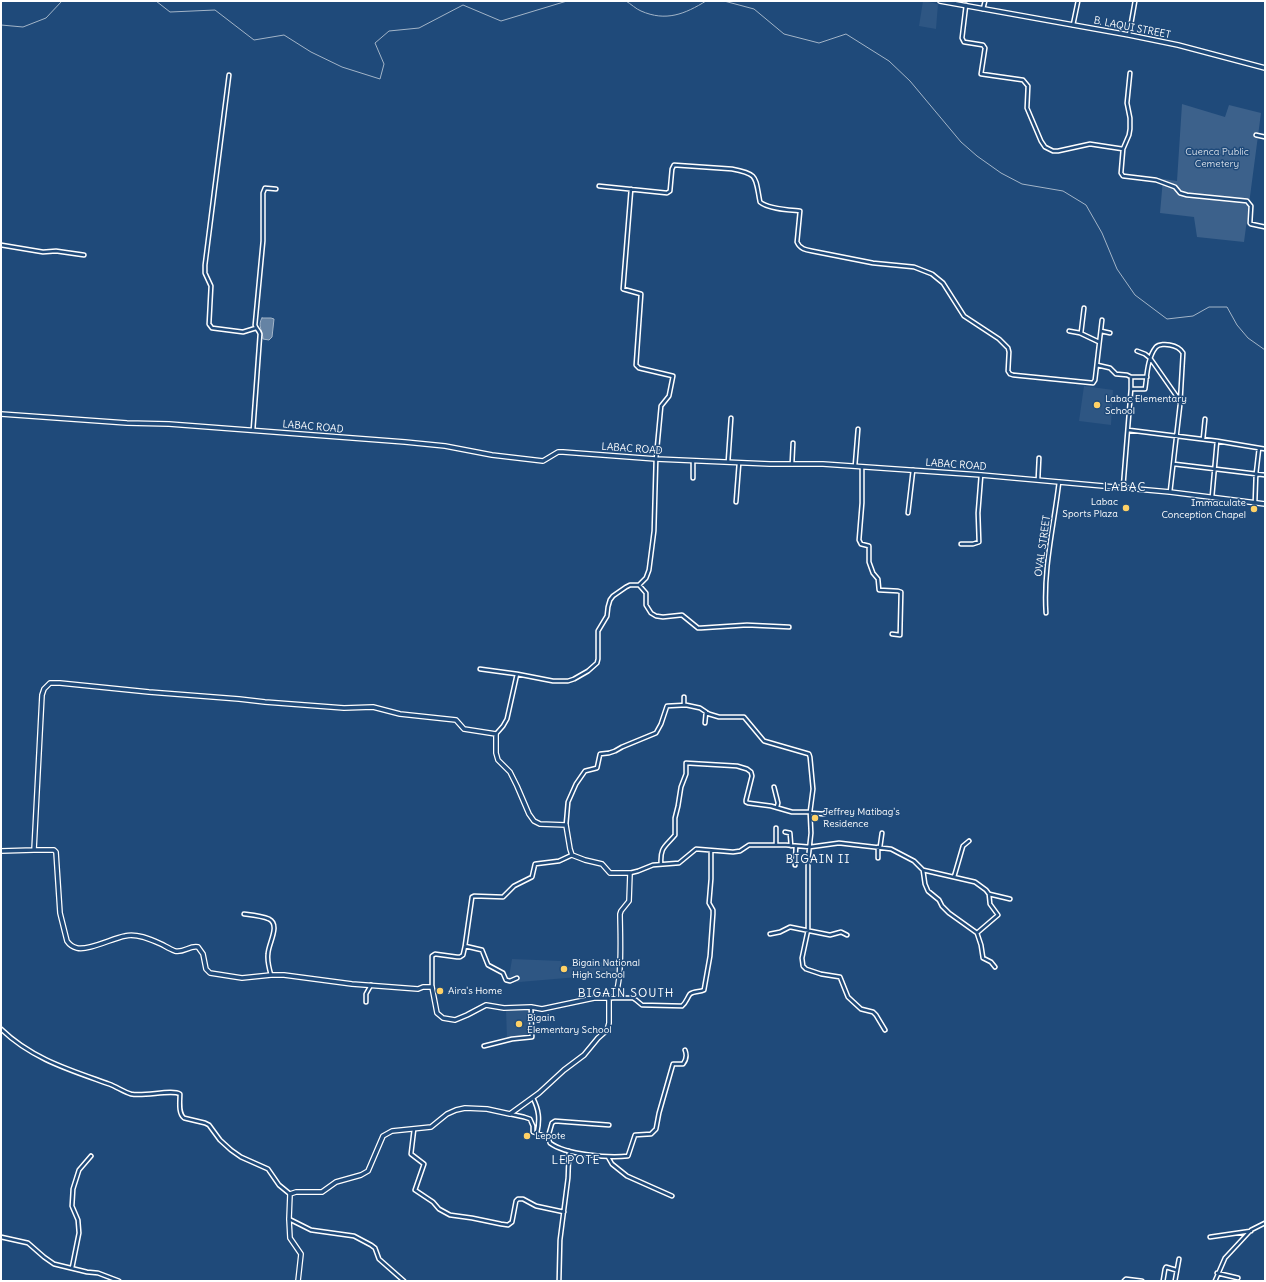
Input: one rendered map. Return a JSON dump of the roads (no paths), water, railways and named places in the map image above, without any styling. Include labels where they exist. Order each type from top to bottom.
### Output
[{"type":"street","name":"B. LAQUI STREET","points":[[940,1],[1073,24],[1178,45],[1265,68]]},
{"type":"street","points":[[984,9],[985,1]]},
{"type":"street","points":[[1073,24],[1078,1]]},
{"type":"street","points":[[1129,35],[1135,1]]},
{"type":"street","points":[[966,6],[962,41],[984,46],[985,48],[981,74],[1023,80],[1026,83],[1028,86],[1027,108],[1041,141],[1046,147],[1053,151],[1058,151],[1090,144],[1123,149]]},
{"type":"street","points":[[1130,73],[1126,103],[1130,118],[1130,129],[1123,149],[1121,173],[1123,176],[1156,180],[1175,187],[1180,193],[1188,195],[1247,201],[1251,206],[1250,223],[1265,227]]},
{"type":"street","points":[[229,75],[205,265],[205,273],[212,290],[209,324],[212,328],[243,332],[256,328]]},
{"type":"street","points":[[1256,135],[1265,137]]},
{"type":"street","points":[[599,186],[669,192],[672,169],[674,165],[732,169],[753,175],[755,177],[760,202],[762,205],[800,211],[797,242],[803,249],[874,263],[914,267],[932,274],[943,283],[964,316],[999,339],[1008,348],[1008,371],[1010,374],[1093,383],[1095,380],[1102,320]]},
{"type":"street","points":[[253,430],[260,334],[255,325],[263,241],[263,193],[265,188],[276,189]]},
{"type":"street","points":[[480,669],[562,681],[574,679],[588,671],[598,661],[598,632],[607,616],[610,600],[626,587],[630,585],[639,585],[646,578],[650,564],[654,531],[656,458],[662,406],[669,396],[673,376],[639,368],[636,364],[641,294],[623,289],[631,189]]},
{"type":"street","points":[[1,244],[43,252],[56,250],[84,255]]},
{"type":"street","points":[[1081,333],[1084,308]]},
{"type":"street","points":[[1101,330],[1110,332]]},
{"type":"street","points":[[1070,331],[1081,333],[1099,342]]},
{"type":"street","points":[[1132,389],[1145,390],[1150,358],[1159,345],[1170,344],[1181,350],[1180,401],[1170,492]]},
{"type":"street","points":[[1137,351],[1150,358],[1180,401]]},
{"type":"street","points":[[1097,365],[1110,368],[1116,374],[1131,377],[1147,377]]},
{"type":"street","points":[[1123,489],[1132,389],[1131,377]]},
{"type":"street","name":"LABAC ROAD","points":[[1,414],[127,423],[169,424],[436,445],[492,455],[543,461],[558,452],[563,452],[728,462],[862,466],[981,474],[1123,489],[1170,492],[1265,504]]},
{"type":"street","points":[[728,462],[731,418]]},
{"type":"street","points":[[1203,439],[1205,419]]},
{"type":"street","points":[[855,466],[858,429]]},
{"type":"street","points":[[1128,430],[1265,448]]},
{"type":"street","points":[[1212,497],[1217,441]]},
{"type":"street","points":[[792,464],[793,443]]},
{"type":"street","points":[[1255,503],[1259,448]]},
{"type":"street","points":[[1038,479],[1039,458]]},
{"type":"street","points":[[693,460],[693,478]]},
{"type":"street","points":[[736,502],[739,462]]},
{"type":"street","points":[[1174,464],[1265,476]]},
{"type":"street","points":[[862,466],[862,503],[859,540],[861,544],[869,546],[870,562],[873,573],[878,579],[879,590],[901,592],[900,634],[892,634]]},
{"type":"street","points":[[908,513],[913,470]]},
{"type":"street","points":[[961,544],[973,544],[979,542],[978,513],[981,474]]},
{"type":"street","name":"OVAL STREET","points":[[1046,613],[1045,594],[1047,568],[1059,482]]},
{"type":"street","points":[[639,585],[646,593],[647,609],[656,616],[669,617],[682,615],[698,628],[747,625],[789,628]]},
{"type":"street","points":[[517,674],[507,718],[503,726],[496,734],[496,753],[498,760],[510,772],[529,814],[534,821],[540,824],[566,825]]},
{"type":"street","points":[[34,850],[42,695],[44,689],[50,683],[344,708],[373,707],[407,716],[453,720],[459,722],[464,729],[496,734]]},
{"type":"street","points":[[684,697],[684,705]]},
{"type":"street","points":[[572,855],[566,825],[568,802],[576,784],[585,771],[597,768],[600,754],[615,752],[622,747],[656,733],[661,724],[667,706],[684,705],[700,708],[719,717],[744,717],[764,742],[809,754],[810,757],[814,789],[810,812],[808,930],[802,957],[803,966],[811,971],[840,977],[848,997],[861,1009],[873,1012],[885,1030]]},
{"type":"street","points":[[705,723],[706,712]]},
{"type":"street","points":[[661,864],[662,850],[668,841],[675,835],[675,818],[681,787],[686,774],[686,763],[729,765],[747,769],[751,772],[752,776],[746,802],[777,807],[784,811],[792,812],[824,814],[826,812]]},
{"type":"street","points":[[774,787],[778,803],[777,807]]},
{"type":"street","points":[[776,828],[776,845]]},
{"type":"street","points":[[785,832],[790,833],[791,846]]},
{"type":"street","points":[[878,858],[882,834]]},
{"type":"street","points":[[954,877],[963,846],[969,842]]},
{"type":"street","points":[[711,851],[710,903],[713,914],[710,956],[704,990],[692,993],[684,1005],[642,1005],[633,998],[594,998],[546,1009],[531,1007],[504,1008],[486,1005],[464,1017],[455,1020],[448,1020],[437,1013],[432,987],[432,956],[435,954],[460,957],[463,955],[472,897],[503,897],[514,886],[532,877],[535,864],[558,861],[572,855],[602,864],[610,873],[630,873],[654,865],[679,863],[696,850],[733,852],[740,851],[748,845],[810,847],[839,843],[879,847],[893,850],[914,861],[923,870],[978,883],[989,894],[1010,899]]},
{"type":"street","points":[[795,864],[796,846]]},
{"type":"street","points":[[1,851],[54,850],[56,852],[60,913],[67,941],[76,948],[96,945],[127,935],[138,936],[178,952],[193,947],[198,947],[203,954],[206,969],[210,973],[247,978],[284,975],[337,983],[418,989],[423,987],[432,987]]},
{"type":"street","points":[[923,870],[925,884],[928,891],[939,900],[942,906],[949,913],[977,933],[982,945],[983,958],[991,962],[995,967]]},
{"type":"street","points":[[510,1114],[584,1054],[607,1030],[611,998],[616,992],[619,978],[620,914],[629,901],[630,873]]},
{"type":"street","points":[[977,933],[998,915],[990,904],[989,894]]},
{"type":"street","points":[[244,914],[267,919],[272,923],[274,928],[267,956],[268,967],[271,975]]},
{"type":"street","points":[[770,934],[780,932],[790,927],[822,934],[841,932],[846,935]]},
{"type":"street","points":[[465,946],[482,950],[488,964],[503,973],[506,980],[510,981],[517,978]]},
{"type":"street","points":[[366,1002],[366,994],[371,986]]},
{"type":"street","points":[[484,1046],[512,1039],[532,1037],[531,1007]]},
{"type":"street","points":[[1,1029],[22,1047],[32,1053],[131,1094],[152,1095],[169,1092],[180,1094],[181,1116],[209,1125],[220,1140],[231,1150],[241,1157],[268,1169],[279,1185],[290,1194]]},
{"type":"street","points":[[609,1125],[555,1120],[552,1122],[548,1137],[550,1143],[554,1146],[569,1151],[608,1157],[628,1156],[635,1135],[651,1134],[656,1129],[673,1064],[683,1064],[687,1058],[685,1050]]},
{"type":"street","points":[[532,1097],[538,1109],[539,1115],[537,1133]]},
{"type":"street","points":[[290,1194],[296,1192],[322,1192],[336,1182],[361,1175],[368,1171],[383,1136],[392,1131],[431,1127],[447,1114],[465,1108],[487,1109],[530,1119],[533,1126],[533,1132],[548,1137]]},
{"type":"street","points":[[414,1128],[411,1154],[424,1164],[415,1190],[445,1213],[452,1216],[508,1225],[512,1222],[516,1201],[521,1198],[536,1206],[564,1212]]},
{"type":"street","points":[[559,1281],[560,1240],[568,1173],[569,1151]]},
{"type":"street","points":[[72,1268],[79,1233],[78,1220],[72,1206],[73,1189],[79,1170],[91,1156]]},
{"type":"street","points":[[608,1157],[612,1164],[628,1176],[672,1196]]},
{"type":"street","points":[[290,1194],[290,1238],[301,1254],[298,1281]]},
{"type":"street","points":[[289,1219],[311,1230],[354,1236],[375,1248],[379,1259],[404,1281]]},
{"type":"street","points":[[1210,1237],[1251,1230],[1265,1223]]},
{"type":"street","points":[[1215,1281],[1225,1258],[1251,1230]]},
{"type":"street","points":[[1,1237],[28,1243],[54,1264],[87,1272],[98,1273],[119,1281]]},
{"type":"street","points":[[1175,1281],[1178,1259]]},
{"type":"street","points":[[1163,1281],[1166,1267],[1176,1270]]},
{"type":"street","points":[[1217,1274],[1238,1278]]},
{"type":"street","points":[[1124,1281],[1126,1279],[1142,1281]]},
{"type":"waterway","points":[[1,25],[23,27],[46,18],[62,1]]},
{"type":"waterway","points":[[156,1],[170,12],[215,10],[254,40],[284,35],[311,52],[342,67],[380,79],[384,64],[375,43],[389,31],[419,28],[463,5],[501,21],[567,1]]},
{"type":"waterway","points":[[626,1],[641,11],[659,16],[683,13],[706,1]]},
{"type":"waterway","points":[[724,1],[754,9],[784,34],[819,43],[846,34],[889,61],[910,81],[961,142],[977,156],[1001,173],[1022,184],[1063,191],[1086,205],[1102,233],[1117,269],[1135,295],[1167,319],[1193,316],[1209,307],[1227,307],[1237,325],[1248,338],[1265,350]]},
{"type":"place","name":"Labac Elementary School","points":[[1097,405]]},
{"type":"place","name":"Labac Sports Plaza","points":[[1126,508]]},
{"type":"place","name":"Immaculate Conception Chapel","points":[[1254,509]]},
{"type":"place","name":"Jeffrey Matibag's Residence","points":[[815,818]]},
{"type":"place","name":"Bigain National High School","points":[[564,969]]},
{"type":"place","name":"Aira's Home","points":[[440,991]]},
{"type":"place","name":"Bigain Elementary School","points":[[519,1024]]},
{"type":"place","name":"Lepote","points":[[527,1136]]},
{"type":"district","name":"LABAC","points":[[1125,488]]},
{"type":"district","name":"BIGAIN II","points":[[818,860]]},
{"type":"district","name":"BIGAIN SOUTH","points":[[626,994]]},
{"type":"district","name":"LEPOTE","points":[[576,1161]]},
{"type":"park label","name":"Cuenca Public Cemetery","points":[[1217,158]]}]
